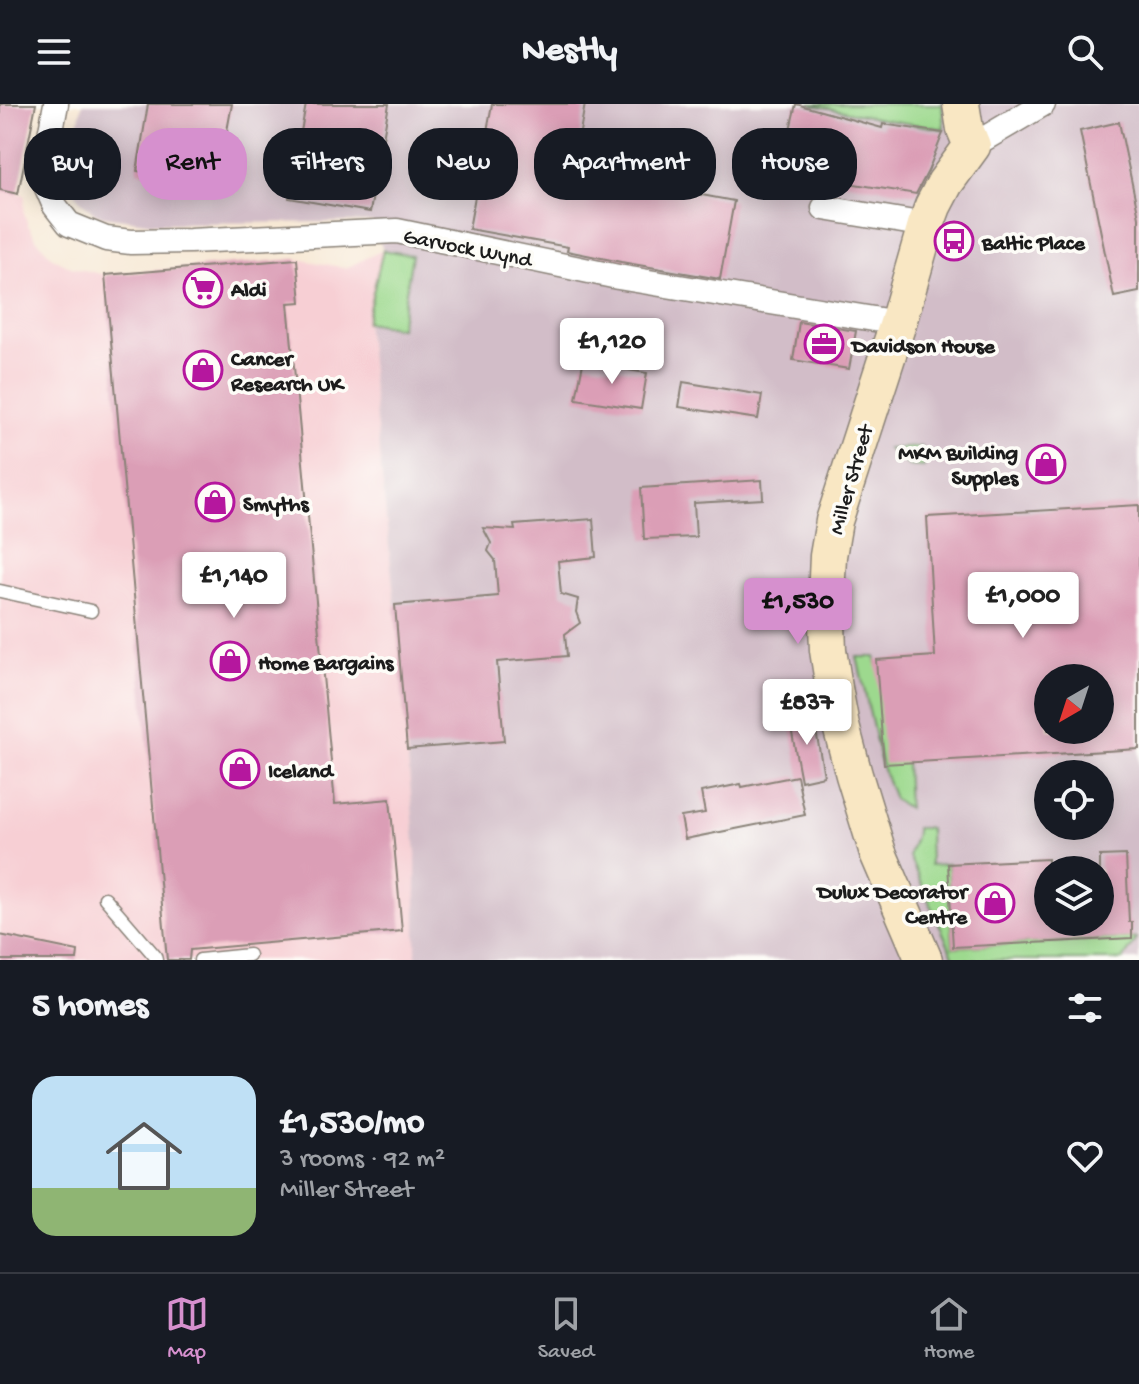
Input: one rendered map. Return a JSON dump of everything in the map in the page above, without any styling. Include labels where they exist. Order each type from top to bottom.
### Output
[{"type":"street","name":"Garvock Wynd","points":[[56,104],[44,181],[55,206],[69,224],[106,239],[131,242],[190,241],[397,231],[618,277],[898,323]]},
{"type":"street","points":[[961,104],[965,129],[972,146],[1043,104]]},
{"type":"street","name":"Miller Street","points":[[924,960],[878,853],[854,775],[834,688],[826,625],[828,556],[834,521],[926,225],[945,183],[972,146]]},
{"type":"street","points":[[824,208],[926,225]]},
{"type":"lane","points":[[0,591],[91,611]]},
{"type":"lane","points":[[105,898],[159,959]]},
{"type":"lane","points":[[200,960],[249,955]]},
{"type":"shaded area","points":[[0,104],[36,104],[31,128],[24,128],[24,163],[18,193],[24,195],[24,213],[37,240],[53,258],[71,267],[105,275],[297,259],[346,268],[383,250],[366,322],[416,854],[416,960],[0,960]]},
{"type":"shaded area","points":[[82,104],[1139,104],[1139,960],[416,960],[416,854],[366,322],[383,250],[373,222],[153,223],[93,212],[80,200],[121,200],[121,128],[78,128]]},
{"type":"green space","points":[[809,104],[942,104],[944,129],[881,119]]},
{"type":"green space","points":[[383,250],[412,255],[400,328],[366,322]]},
{"type":"green space","points":[[922,447],[924,467],[909,466],[888,449]]},
{"type":"green space","points":[[857,657],[875,657],[906,762],[908,808],[894,799],[881,764]]},
{"type":"green space","points":[[916,828],[929,828],[930,865],[948,864],[953,947],[1137,939],[1123,960],[955,960],[909,856]]},
{"type":"building","points":[[0,104],[36,104],[31,128],[24,128],[24,164],[18,194],[0,190]]},
{"type":"building","points":[[148,104],[232,104],[228,128],[144,128]]},
{"type":"building","points":[[306,104],[389,104],[385,128],[302,128]]},
{"type":"building","points":[[492,104],[585,104],[581,128],[534,128],[534,200],[716,198],[734,201],[720,279],[621,262],[567,251],[568,247],[469,229],[474,200],[518,200],[518,128],[488,128]]},
{"type":"building","points":[[796,104],[882,128],[883,124],[943,133],[916,194],[857,184],[857,128],[790,128]]},
{"type":"building","points":[[1119,122],[1139,217],[1139,292],[1114,297],[1080,131]]},
{"type":"building","points":[[301,200],[372,200],[370,212]]},
{"type":"building","points":[[297,259],[301,302],[288,303],[335,804],[390,799],[402,931],[190,950],[189,960],[167,960],[105,275]]},
{"type":"building","name":"Davidson House","points":[[799,322],[856,331],[849,369],[793,360]]},
{"type":"building","points":[[583,363],[647,373],[641,409],[576,399]]},
{"type":"building","points":[[683,382],[762,395],[758,419],[679,407]]},
{"type":"building","points":[[762,480],[763,499],[694,503],[696,537],[644,539],[641,488]]},
{"type":"building","points":[[1139,505],[1139,749],[884,764],[876,660],[935,656],[927,517]]},
{"type":"building","points":[[593,519],[596,557],[558,561],[561,594],[578,599],[576,612],[580,623],[565,634],[567,656],[497,662],[504,741],[407,749],[395,605],[498,596],[495,560],[488,551],[491,543],[483,528],[515,530],[514,525]]},
{"type":"building","points":[[813,713],[824,776],[801,781],[789,717]]},
{"type":"building","points":[[797,776],[805,815],[685,839],[681,817],[705,813],[701,792]]},
{"type":"building","name":"Dulux Decorator Centre","points":[[1126,855],[1132,938],[953,947],[948,864],[1034,860],[1034,936],[1114,936],[1114,856],[1100,856]]},
{"type":"building","points":[[0,935],[78,951],[77,960],[0,960]]},
{"type":"place","name":"Baltic Place","points":[[954,241]]},
{"type":"place","name":"Aldi","points":[[203,288]]},
{"type":"place","name":"Davidson House","points":[[824,344]]},
{"type":"place","name":"Cancer Research UK","points":[[203,370]]},
{"type":"place","name":"MKM Building Supples","points":[[1046,464]]},
{"type":"place","name":"Smyths","points":[[215,502]]},
{"type":"place","name":"Home Bargains","points":[[230,661]]},
{"type":"place","name":"Iceland","points":[[240,769]]},
{"type":"place","name":"Dulux Decorator Centre","points":[[995,903]]}]
